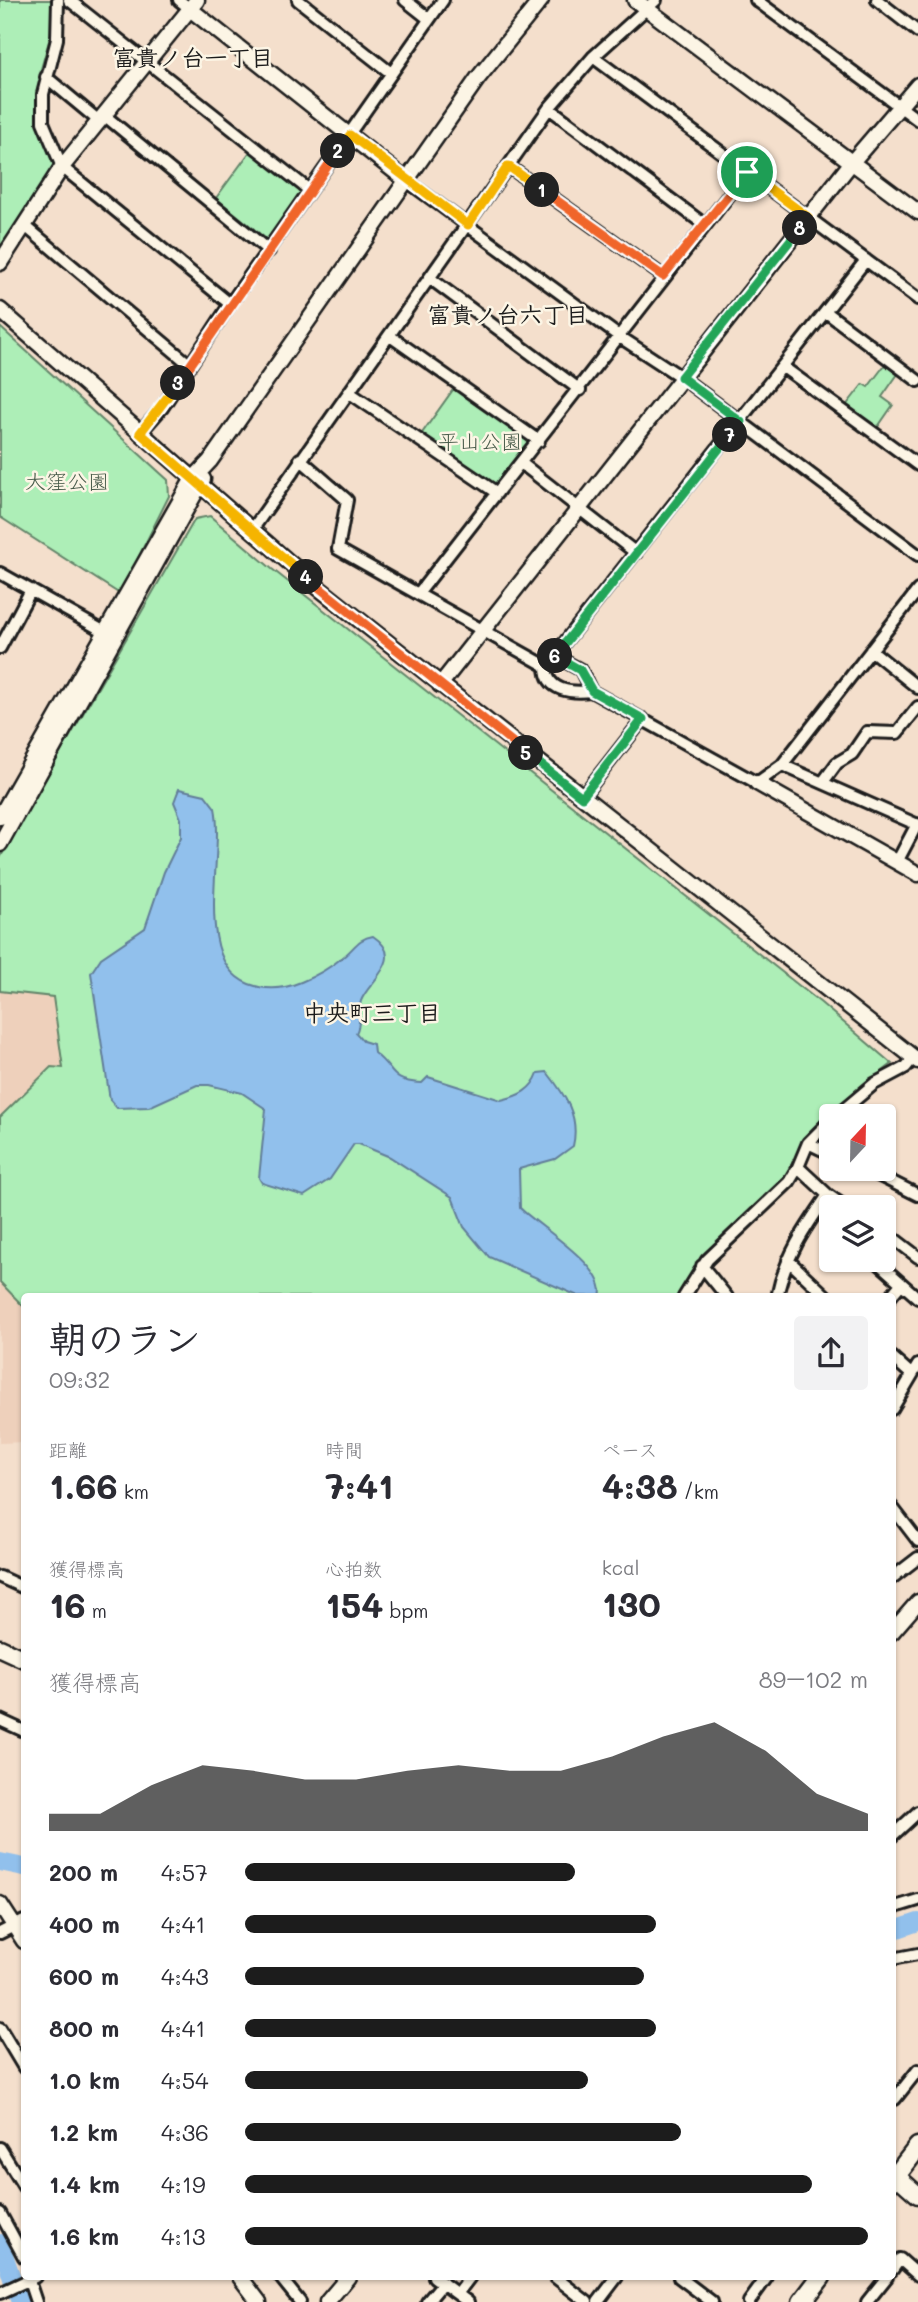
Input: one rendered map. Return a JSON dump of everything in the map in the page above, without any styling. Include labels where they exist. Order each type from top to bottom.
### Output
[{"type":"main road","points":[[0,1648],[21,1658]]},
{"type":"main road","points":[[896,2174],[918,2147]]},
{"type":"main road","points":[[896,2178],[918,2195]]},
{"type":"main road","points":[[802,2302],[819,2280]]},
{"type":"street","points":[[58,0],[57,39],[46,77],[43,122],[62,167],[230,304]]},
{"type":"street","points":[[69,0],[309,190]]},
{"type":"street","points":[[298,0],[391,73]]},
{"type":"street","points":[[405,0],[429,19]]},
{"type":"street","points":[[140,433],[162,408],[230,304],[443,0]]},
{"type":"street","points":[[0,817],[105,632],[210,461],[478,78],[541,0]]},
{"type":"street","points":[[756,0],[918,120]]},
{"type":"street","points":[[884,2],[918,32]]},
{"type":"street","points":[[0,262],[62,167],[147,62],[189,3],[407,181],[620,337],[681,377],[918,555]]},
{"type":"street","points":[[252,530],[549,108],[593,57],[646,3],[918,212]]},
{"type":"street","points":[[593,57],[918,299]]},
{"type":"street","points":[[46,77],[269,251]]},
{"type":"street","points":[[440,685],[808,217],[918,85]]},
{"type":"street","points":[[549,108],[705,225]]},
{"type":"street","points":[[508,166],[663,276]]},
{"type":"street","points":[[418,594],[620,337],[663,276],[747,172]]},
{"type":"street","points":[[24,225],[189,364]]},
{"type":"street","points":[[545,666],[741,422],[866,260]]},
{"type":"street","points":[[431,279],[579,390]]},
{"type":"street","points":[[0,310],[196,484],[440,685],[916,1059],[874,1084],[850,1104]]},
{"type":"street","points":[[826,312],[918,381]]},
{"type":"street","points":[[390,336],[539,441]]},
{"type":"street","points":[[783,367],[918,465]]},
{"type":"street","points":[[350,393],[497,493]]},
{"type":"street","points":[[300,459],[347,499],[338,549],[545,666],[550,682],[568,693],[592,691]]},
{"type":"street","points":[[521,464],[636,553]]},
{"type":"street","points":[[0,844],[196,484]]},
{"type":"street","points":[[0,573],[105,632]]},
{"type":"street","points":[[0,648],[31,590]]},
{"type":"street","points":[[757,783],[782,765],[918,590]]},
{"type":"street","points":[[871,650],[918,688]]},
{"type":"street","points":[[555,656],[580,670],[592,691],[918,874]]},
{"type":"street","points":[[823,782],[837,763],[852,754],[867,732],[897,733],[918,707]]},
{"type":"street","points":[[582,797],[643,719]]},
{"type":"street","points":[[782,765],[918,825],[897,862]]},
{"type":"street","points":[[686,1293],[702,1266],[789,1182],[808,1143],[819,1132]]},
{"type":"street","points":[[808,1143],[819,1148]]},
{"type":"street","points":[[798,1167],[828,1195]]},
{"type":"street","points":[[890,1181],[918,1195]]},
{"type":"street","points":[[778,1293],[788,1260],[819,1210]]},
{"type":"street","points":[[896,1240],[918,1257]]},
{"type":"street","points":[[788,1260],[823,1293]]},
{"type":"street","points":[[702,1266],[724,1293]]},
{"type":"street","points":[[888,1272],[918,1298]]},
{"type":"street","points":[[893,1293],[901,1284]]},
{"type":"street","points":[[896,1359],[915,1370],[896,1402]]},
{"type":"street","points":[[896,1512],[918,1541]]},
{"type":"street","points":[[896,1575],[918,1558]]},
{"type":"street","points":[[0,1577],[21,1587]]},
{"type":"street","points":[[896,1628],[916,1608]]},
{"type":"street","points":[[0,1720],[21,1730]]},
{"type":"street","points":[[896,1832],[918,1812]]},
{"type":"street","points":[[896,1907],[918,1900]]},
{"type":"street","points":[[0,1904],[19,1923],[0,1933]]},
{"type":"street","points":[[896,1958],[918,1954]]},
{"type":"street","points":[[0,2028],[21,2063]]},
{"type":"street","points":[[896,2098],[918,2070]]},
{"type":"street","points":[[0,2148],[21,2183]]},
{"type":"street","points":[[0,2213],[21,2252]]},
{"type":"street","points":[[896,2265],[901,2259],[918,2275]]},
{"type":"street","points":[[0,2293],[30,2280]]},
{"type":"street","points":[[32,2280],[36,2302]]},
{"type":"street","points":[[242,2280],[259,2302]]},
{"type":"street","points":[[282,2280],[300,2302]]},
{"type":"street","points":[[327,2302],[345,2280]]},
{"type":"street","points":[[427,2302],[439,2280],[468,2302]]},
{"type":"street","points":[[457,2294],[468,2280]]},
{"type":"street","points":[[559,2280],[587,2302]]},
{"type":"street","points":[[598,2302],[615,2280]]},
{"type":"street","points":[[687,2280],[698,2298],[712,2302]]},
{"type":"street","points":[[749,2302],[765,2280]]},
{"type":"street","points":[[867,2302],[885,2280]]},
{"type":"shaded area","points":[[0,991],[53,997],[63,1068],[51,1067],[0,1117]]},
{"type":"shaded area","points":[[0,1282],[21,1304],[21,1442],[0,1443]]},
{"type":"green space","points":[[0,0],[51,0],[53,27],[41,69],[37,101],[39,124],[56,163],[0,249]]},
{"type":"green space","points":[[252,149],[303,190],[270,242],[216,198]]},
{"type":"green space","name":"大窪公園","points":[[0,327],[168,480],[169,496],[120,594],[0,517]]},
{"type":"green space","points":[[887,362],[900,371],[882,397],[893,405],[875,431],[845,407],[863,384],[868,387]]},
{"type":"green space","name":"平山公園","points":[[455,387],[530,440],[531,444],[498,485],[493,485],[420,436]]},
{"type":"green space","points":[[210,516],[272,569],[821,1003],[892,1064],[839,1104],[819,1104],[819,1123],[808,1138],[790,1176],[701,1260],[680,1293],[21,1293],[21,1304],[0,1282],[0,1117],[51,1067],[63,1068],[53,997],[0,991],[0,858],[195,519]]},
{"type":"water","points":[[179,789],[205,795],[215,808],[215,931],[221,953],[231,972],[256,986],[288,986],[323,971],[360,941],[373,936],[387,953],[386,962],[361,1001],[356,1033],[363,1041],[373,1044],[374,1053],[397,1077],[422,1083],[428,1077],[501,1100],[524,1091],[538,1073],[547,1072],[560,1089],[573,1115],[573,1146],[555,1159],[519,1169],[520,1208],[584,1261],[600,1286],[600,1293],[571,1293],[489,1257],[464,1227],[452,1197],[390,1157],[359,1144],[354,1144],[330,1179],[304,1196],[262,1183],[259,1178],[266,1109],[242,1093],[209,1085],[197,1085],[149,1107],[117,1108],[110,1100],[91,973],[101,958],[145,928],[164,872],[181,837],[181,819],[174,802]]},
{"type":"waterway","points":[[0,1862],[21,1866]]},
{"type":"waterway","points":[[896,1930],[918,1922]]},
{"type":"waterway","points":[[0,2243],[20,2302]]},
{"type":"district","name":"富貴ノ台一丁目","points":[[193,57]]},
{"type":"district","name":"富貴ノ台六丁目","points":[[508,314]]},
{"type":"district","name":"中央町三丁目","points":[[372,1012]]},
{"type":"route","points":[[350,135],[468,225],[508,166],[663,276],[747,172],[808,217],[681,377],[741,422],[555,656],[580,670],[592,691],[643,719],[582,797],[315,585],[140,433],[162,408],[230,304],[350,135]]}]
